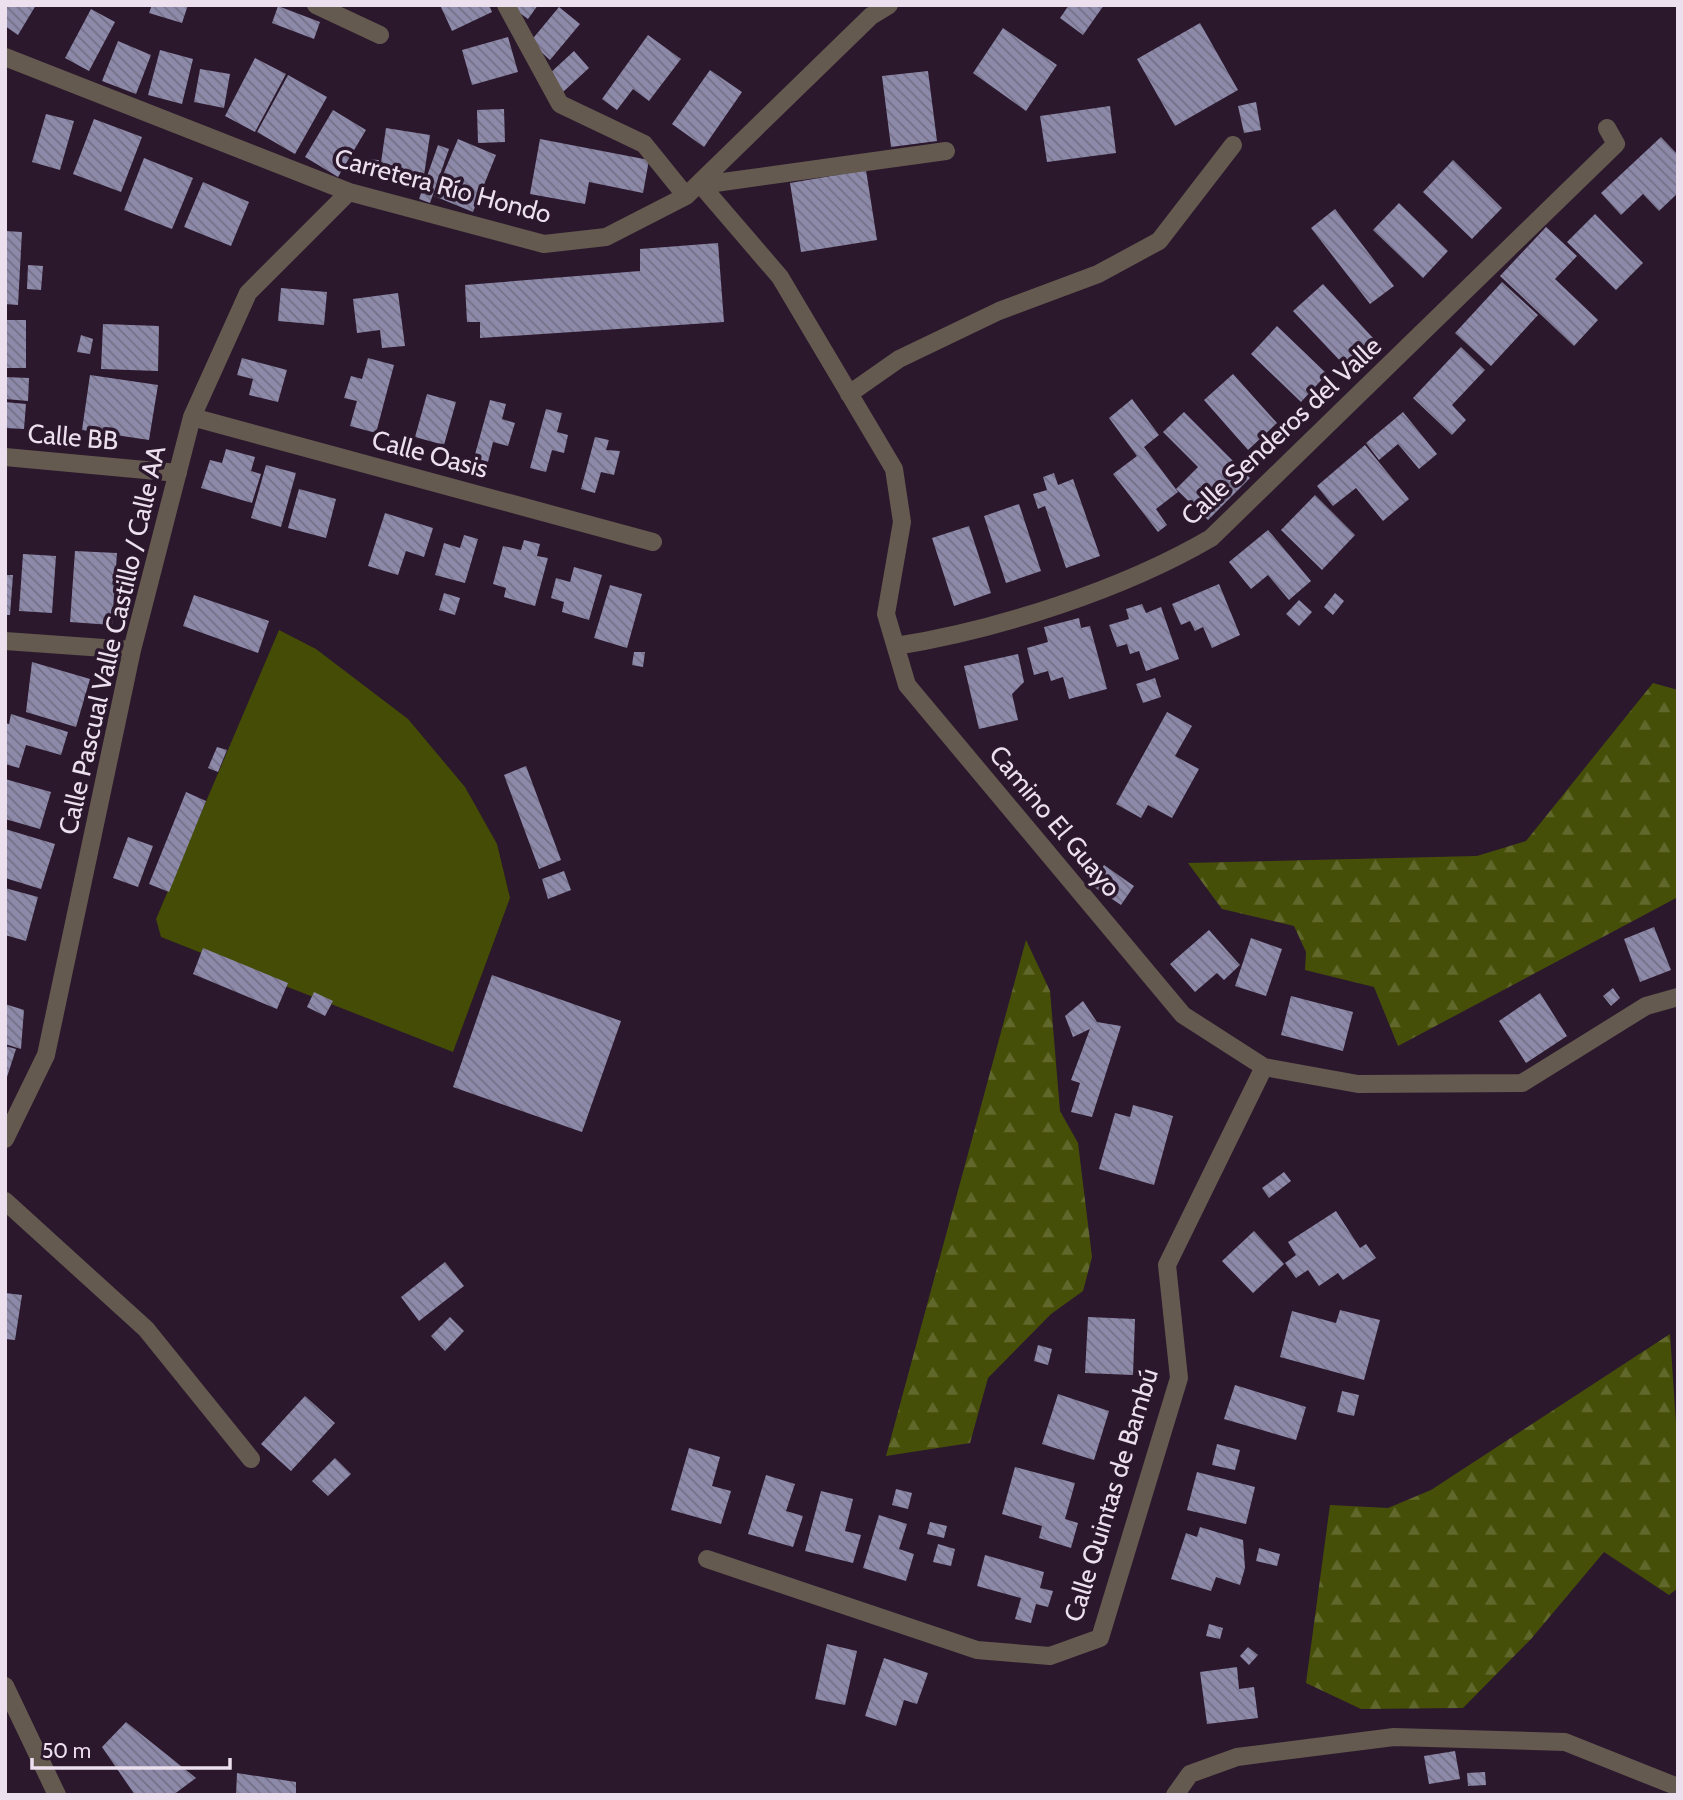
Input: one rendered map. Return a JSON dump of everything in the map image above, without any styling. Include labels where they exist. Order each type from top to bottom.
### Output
[{"type":"street","points":[[316,5],[380,35]]},
{"type":"street","name":"Camino El Guayo","points":[[506,5],[560,104],[644,144],[780,276],[894,469],[902,522],[886,614],[907,685],[1183,1014],[1264,1067],[1358,1084],[1522,1083],[1646,1006],[1678,997]]},
{"type":"street","name":"Carretera Río Hondo","points":[[5,57],[349,192],[544,244],[606,237],[693,190],[871,16],[889,5]]},
{"type":"street","name":"Calle Senderos del Valle","points":[[896,646],[959,636],[1025,615],[1166,564],[1211,538],[1616,144],[1607,128]]},
{"type":"street","points":[[849,394],[899,359],[999,311],[1098,274],[1159,241],[1233,145]]},
{"type":"street","points":[[693,190],[946,151]]},
{"type":"street","name":"Calle Pascual Valle Castillo / Calle AA","points":[[5,1139],[46,1055],[132,650],[192,417],[248,293],[349,192]]},
{"type":"street","name":"Calle Oasis","points":[[192,417],[653,542]]},
{"type":"street","name":"Calle BB","points":[[5,457],[178,473]]},
{"type":"street","points":[[5,641],[132,650]]},
{"type":"street","name":"Calle Quintas de Bambú","points":[[708,1559],[977,1650],[1050,1656],[1100,1638],[1179,1378],[1167,1265],[1264,1067]]},
{"type":"street","points":[[5,1201],[146,1329],[251,1459]]},
{"type":"street","points":[[5,1686],[57,1795]]},
{"type":"street","points":[[1175,1795],[1190,1774],[1237,1757],[1394,1737],[1565,1742],[1678,1787]]},
{"type":"green space","points":[[279,630],[316,649],[408,719],[465,787],[497,844],[510,898],[453,1052],[161,937],[156,919]]},
{"type":"green space","points":[[1653,683],[1678,690],[1678,897],[1398,1046],[1374,987],[1305,970],[1306,952],[1294,926],[1222,909],[1188,863],[1477,856],[1526,841]]},
{"type":"green space","points":[[1026,940],[1050,991],[1060,1111],[1078,1143],[1092,1257],[1083,1291],[1051,1314],[988,1378],[970,1443],[886,1456]]},
{"type":"green space","points":[[1670,1334],[1678,1453],[1678,1588],[1669,1595],[1604,1552],[1531,1639],[1463,1708],[1361,1709],[1306,1683],[1330,1505],[1388,1508],[1431,1490]]},
{"type":"building","points":[[5,5],[36,5],[18,35],[5,26]]},
{"type":"building","points":[[152,5],[188,5],[182,23],[149,13]]},
{"type":"building","points":[[440,5],[489,5],[492,12],[452,31]]},
{"type":"building","points":[[509,5],[538,5],[528,19]]},
{"type":"building","points":[[1069,5],[1104,5],[1083,35],[1060,18]]},
{"type":"building","points":[[278,6],[320,22],[314,39],[272,23]]},
{"type":"building","points":[[559,7],[580,24],[550,60],[530,42]]},
{"type":"building","points":[[91,9],[115,22],[89,71],[65,58]]},
{"type":"building","points":[[1200,23],[1238,90],[1175,126],[1137,59]]},
{"type":"building","points":[[1003,28],[1057,65],[1026,111],[973,73]]},
{"type":"building","points":[[648,35],[681,59],[649,101],[633,89],[617,110],[602,99]]},
{"type":"building","points":[[508,37],[518,72],[472,85],[462,50]]},
{"type":"building","points":[[118,41],[151,55],[136,94],[102,81]]},
{"type":"building","points":[[160,50],[193,59],[182,104],[148,95]]},
{"type":"building","points":[[574,51],[589,68],[563,92],[548,75]]},
{"type":"building","points":[[255,58],[286,74],[255,132],[225,116]]},
{"type":"building","points":[[200,69],[230,74],[224,108],[194,102]]},
{"type":"building","points":[[710,70],[742,92],[704,147],[672,124]]},
{"type":"building","points":[[928,71],[937,141],[891,147],[882,76]]},
{"type":"building","points":[[288,75],[327,97],[295,154],[257,132]]},
{"type":"building","points":[[1256,102],[1261,130],[1244,133],[1238,106]]},
{"type":"building","points":[[1110,106],[1116,153],[1047,162],[1040,116]]},
{"type":"building","points":[[504,109],[505,142],[478,143],[477,110]]},
{"type":"building","points":[[333,110],[366,130],[338,177],[305,157]]},
{"type":"building","points":[[46,114],[74,121],[60,170],[32,162]]},
{"type":"building","points":[[94,119],[142,137],[121,192],[73,174]]},
{"type":"building","points":[[386,128],[430,135],[423,182],[379,176]]},
{"type":"building","points":[[1661,137],[1678,155],[1678,193],[1659,211],[1643,194],[1621,215],[1601,193]]},
{"type":"building","points":[[458,139],[496,155],[473,212],[434,196]]},
{"type":"building","points":[[540,139],[649,160],[643,193],[589,182],[585,204],[530,194]]},
{"type":"building","points":[[438,145],[449,149],[430,203],[419,199]]},
{"type":"building","points":[[144,158],[193,178],[172,229],[124,210]]},
{"type":"building","points":[[360,159],[379,160],[378,176],[359,175]]},
{"type":"building","points":[[1453,160],[1502,208],[1472,239],[1423,192]]},
{"type":"building","points":[[866,170],[877,240],[801,252],[790,183]]},
{"type":"building","points":[[203,182],[249,202],[231,246],[184,227]]},
{"type":"building","points":[[1399,203],[1448,251],[1423,278],[1373,230]]},
{"type":"building","points":[[1335,209],[1394,286],[1370,304],[1311,228]]},
{"type":"building","points":[[1595,214],[1643,263],[1616,290],[1567,242]]},
{"type":"building","points":[[1546,227],[1577,256],[1555,279],[1598,320],[1574,346],[1500,276]]},
{"type":"building","points":[[5,231],[22,232],[18,305],[5,304]]},
{"type":"building","points":[[718,243],[724,322],[480,338],[480,322],[467,322],[465,285],[640,271],[640,249]]},
{"type":"building","points":[[28,265],[43,266],[41,290],[27,289]]},
{"type":"building","points":[[1502,282],[1538,315],[1491,366],[1455,333]]},
{"type":"building","points":[[1323,284],[1373,338],[1344,365],[1293,311]]},
{"type":"building","points":[[281,288],[327,292],[324,325],[278,321]]},
{"type":"building","points":[[398,293],[405,346],[382,348],[380,330],[357,333],[353,299]]},
{"type":"building","points":[[5,320],[26,320],[26,368],[5,368]]},
{"type":"building","points":[[103,324],[159,326],[158,371],[101,369]]},
{"type":"building","points":[[1277,326],[1327,374],[1301,402],[1251,354]]},
{"type":"building","points":[[81,335],[93,339],[90,354],[77,352]]},
{"type":"building","points":[[1461,347],[1485,370],[1452,405],[1466,420],[1452,435],[1413,398]]},
{"type":"building","points":[[242,358],[287,370],[278,402],[249,395],[253,379],[237,375]]},
{"type":"building","points":[[368,358],[394,365],[376,433],[350,426],[357,401],[344,398],[351,376],[362,379]]},
{"type":"building","points":[[1233,374],[1277,423],[1248,450],[1204,400]]},
{"type":"building","points":[[90,375],[158,385],[149,440],[82,430]]},
{"type":"building","points":[[5,377],[29,378],[28,401],[5,399]]},
{"type":"building","points":[[427,394],[456,402],[444,445],[415,437]]},
{"type":"building","points":[[1132,399],[1159,435],[1144,447],[1178,492],[1156,509],[1167,525],[1158,532],[1113,474],[1137,456],[1109,418]]},
{"type":"building","points":[[490,400],[506,404],[502,419],[515,423],[508,446],[493,442],[488,462],[474,458]]},
{"type":"building","points":[[5,402],[26,404],[24,429],[5,428]]},
{"type":"building","points":[[546,409],[562,413],[557,432],[568,435],[564,453],[552,450],[546,472],[530,468]]},
{"type":"building","points":[[1184,412],[1250,478],[1208,520],[1176,489],[1198,467],[1163,432]]},
{"type":"building","points":[[1403,412],[1437,454],[1419,469],[1398,444],[1379,460],[1366,443]]},
{"type":"building","points":[[595,437],[609,440],[606,450],[620,451],[614,475],[601,472],[595,493],[581,489]]},
{"type":"building","points":[[1365,445],[1409,499],[1383,521],[1356,488],[1333,506],[1317,486]]},
{"type":"building","points":[[226,449],[255,457],[251,471],[261,474],[252,503],[201,488],[210,460],[222,463]]},
{"type":"building","points":[[266,465],[296,473],[281,527],[251,518]]},
{"type":"building","points":[[1054,473],[1058,485],[1073,479],[1100,556],[1066,568],[1045,506],[1038,509],[1033,494],[1047,490],[1043,477]]},
{"type":"building","points":[[299,489],[336,499],[326,538],[288,528]]},
{"type":"building","points":[[1315,495],[1355,535],[1322,570],[1281,530]]},
{"type":"building","points":[[1019,504],[1041,571],[1006,583],[984,516]]},
{"type":"building","points":[[385,513],[433,528],[424,557],[406,551],[398,575],[368,566]]},
{"type":"building","points":[[969,526],[991,593],[954,606],[932,538]]},
{"type":"building","points":[[1268,530],[1311,581],[1289,600],[1268,575],[1251,589],[1229,562]]},
{"type":"building","points":[[464,535],[478,539],[465,583],[435,575],[444,543],[460,548]]},
{"type":"building","points":[[524,540],[540,544],[537,556],[548,558],[535,606],[504,597],[506,588],[493,584],[503,546],[521,550]]},
{"type":"building","points":[[75,551],[117,553],[112,625],[70,622]]},
{"type":"building","points":[[23,554],[56,556],[52,613],[19,611]]},
{"type":"building","points":[[574,567],[602,575],[589,620],[562,612],[564,602],[551,598],[556,578],[570,582]]},
{"type":"building","points":[[5,575],[13,575],[10,615],[5,615]]},
{"type":"building","points":[[1219,584],[1240,635],[1212,648],[1203,627],[1195,631],[1190,621],[1181,625],[1172,604]]},
{"type":"building","points":[[610,585],[642,594],[627,648],[594,638]]},
{"type":"building","points":[[444,593],[460,598],[455,615],[439,610]]},
{"type":"building","points":[[1335,593],[1344,601],[1333,615],[1324,607]]},
{"type":"building","points":[[194,595],[269,621],[258,653],[183,626]]},
{"type":"building","points":[[1299,600],[1312,612],[1299,626],[1286,614]]},
{"type":"building","points":[[1142,604],[1146,613],[1161,607],[1179,659],[1146,671],[1139,651],[1130,654],[1127,644],[1117,647],[1109,625],[1129,619],[1126,609]]},
{"type":"building","points":[[1079,618],[1081,628],[1090,626],[1107,689],[1069,699],[1063,677],[1051,681],[1048,671],[1034,675],[1027,648],[1048,642],[1044,627]]},
{"type":"building","points":[[634,652],[645,652],[643,667],[632,665]]},
{"type":"building","points":[[1018,654],[1024,682],[1012,694],[1018,720],[979,729],[964,666]]},
{"type":"building","points":[[32,662],[90,679],[76,727],[26,712]]},
{"type":"building","points":[[1155,678],[1161,697],[1143,703],[1136,684]]},
{"type":"building","points":[[1167,712],[1192,726],[1175,756],[1199,769],[1172,818],[1148,805],[1141,818],[1116,804]]},
{"type":"building","points":[[11,714],[68,732],[61,755],[26,745],[19,768],[5,764],[5,723],[9,724]]},
{"type":"building","points":[[217,747],[227,750],[218,772],[208,768]]},
{"type":"building","points":[[526,766],[561,860],[539,869],[504,775]]},
{"type":"building","points":[[5,779],[51,792],[40,829],[5,819]]},
{"type":"building","points":[[186,792],[206,801],[169,892],[149,884]]},
{"type":"building","points":[[5,829],[55,844],[41,889],[5,878]]},
{"type":"building","points":[[128,837],[153,846],[138,887],[113,878]]},
{"type":"building","points":[[1104,865],[1134,886],[1121,905],[1091,885]]},
{"type":"building","points":[[564,871],[571,890],[548,899],[542,879]]},
{"type":"building","points":[[5,888],[38,897],[26,941],[5,935]]},
{"type":"building","points":[[1654,927],[1671,970],[1640,982],[1624,939]]},
{"type":"building","points":[[1209,930],[1240,965],[1224,980],[1217,973],[1195,992],[1170,964]]},
{"type":"building","points":[[1251,938],[1282,949],[1266,996],[1235,986]]},
{"type":"building","points":[[203,948],[288,983],[277,1009],[193,974]]},
{"type":"building","points":[[492,975],[621,1021],[582,1132],[453,1087]]},
{"type":"building","points":[[1613,988],[1620,998],[1611,1006],[1603,996]]},
{"type":"building","points":[[314,992],[333,1001],[325,1016],[307,1007]]},
{"type":"building","points":[[1540,993],[1567,1036],[1526,1063],[1499,1021]]},
{"type":"building","points":[[1291,996],[1353,1012],[1343,1051],[1281,1035]]},
{"type":"building","points":[[1083,1001],[1097,1022],[1121,1026],[1092,1117],[1071,1112],[1080,1083],[1071,1080],[1090,1029],[1073,1037],[1065,1016]]},
{"type":"building","points":[[5,1004],[24,1010],[21,1049],[5,1044]]},
{"type":"building","points":[[5,1046],[16,1049],[6,1080],[5,1080]]},
{"type":"building","points":[[1133,1105],[1173,1116],[1154,1185],[1099,1169],[1115,1113],[1130,1117]]},
{"type":"building","points":[[1284,1172],[1291,1181],[1269,1198],[1262,1188]]},
{"type":"building","points":[[1336,1211],[1360,1248],[1366,1244],[1376,1258],[1343,1280],[1338,1273],[1319,1286],[1308,1270],[1296,1278],[1285,1263],[1296,1255],[1288,1242]]},
{"type":"building","points":[[1254,1231],[1284,1264],[1253,1293],[1222,1261]]},
{"type":"building","points":[[445,1262],[464,1286],[419,1321],[401,1297]]},
{"type":"building","points":[[5,1293],[22,1295],[15,1340],[5,1339]]},
{"type":"building","points":[[1340,1310],[1380,1320],[1364,1380],[1280,1357],[1292,1311],[1336,1323]]},
{"type":"building","points":[[450,1317],[464,1331],[445,1351],[431,1336]]},
{"type":"building","points":[[1088,1317],[1135,1319],[1133,1375],[1085,1373]]},
{"type":"building","points":[[1038,1345],[1052,1349],[1048,1365],[1034,1361]]},
{"type":"building","points":[[1235,1385],[1306,1407],[1296,1440],[1224,1419]]},
{"type":"building","points":[[1342,1391],[1359,1395],[1354,1416],[1337,1412]]},
{"type":"building","points":[[1058,1394],[1109,1411],[1094,1460],[1042,1444]]},
{"type":"building","points":[[305,1396],[335,1423],[291,1471],[261,1444]]},
{"type":"building","points":[[1217,1444],[1240,1450],[1235,1470],[1212,1465]]},
{"type":"building","points":[[689,1448],[720,1457],[712,1486],[731,1491],[721,1524],[671,1510]]},
{"type":"building","points":[[335,1458],[351,1474],[328,1496],[312,1481]]},
{"type":"building","points":[[1015,1467],[1075,1483],[1065,1519],[1078,1523],[1071,1548],[1039,1538],[1042,1526],[1002,1514]]},
{"type":"building","points":[[1197,1472],[1255,1487],[1246,1524],[1187,1510]]},
{"type":"building","points":[[766,1475],[795,1484],[786,1511],[803,1516],[793,1547],[748,1534]]},
{"type":"building","points":[[896,1489],[912,1493],[908,1509],[892,1505]]},
{"type":"building","points":[[821,1491],[853,1499],[845,1531],[861,1535],[853,1563],[805,1551]]},
{"type":"building","points":[[879,1515],[907,1524],[899,1549],[914,1554],[906,1581],[863,1568]]},
{"type":"building","points":[[930,1522],[947,1526],[944,1538],[927,1534]]},
{"type":"building","points":[[1200,1527],[1243,1540],[1245,1568],[1240,1585],[1216,1577],[1211,1591],[1171,1579],[1186,1533],[1197,1537]]},
{"type":"building","points":[[938,1544],[955,1549],[951,1566],[933,1562]]},
{"type":"building","points":[[1259,1548],[1280,1554],[1277,1566],[1256,1561]]},
{"type":"building","points":[[985,1555],[1044,1572],[1040,1588],[1053,1591],[1048,1607],[1036,1604],[1031,1623],[1015,1619],[1021,1598],[977,1586]]},
{"type":"building","points":[[1209,1624],[1223,1628],[1220,1639],[1206,1636]]},
{"type":"building","points":[[827,1644],[857,1651],[845,1705],[815,1699]]},
{"type":"building","points":[[1248,1647],[1258,1655],[1249,1665],[1240,1656]]},
{"type":"building","points":[[884,1658],[928,1673],[917,1704],[904,1700],[896,1726],[865,1716]]},
{"type":"building","points":[[1237,1667],[1239,1689],[1254,1687],[1258,1718],[1207,1724],[1200,1672]]},
{"type":"building","points":[[126,1722],[196,1778],[173,1795],[135,1795],[102,1747]]},
{"type":"building","points":[[1455,1751],[1460,1779],[1429,1784],[1424,1756]]},
{"type":"building","points":[[1485,1772],[1486,1785],[1468,1786],[1467,1773]]},
{"type":"building","points":[[237,1773],[296,1782],[296,1795],[236,1795]]}]
